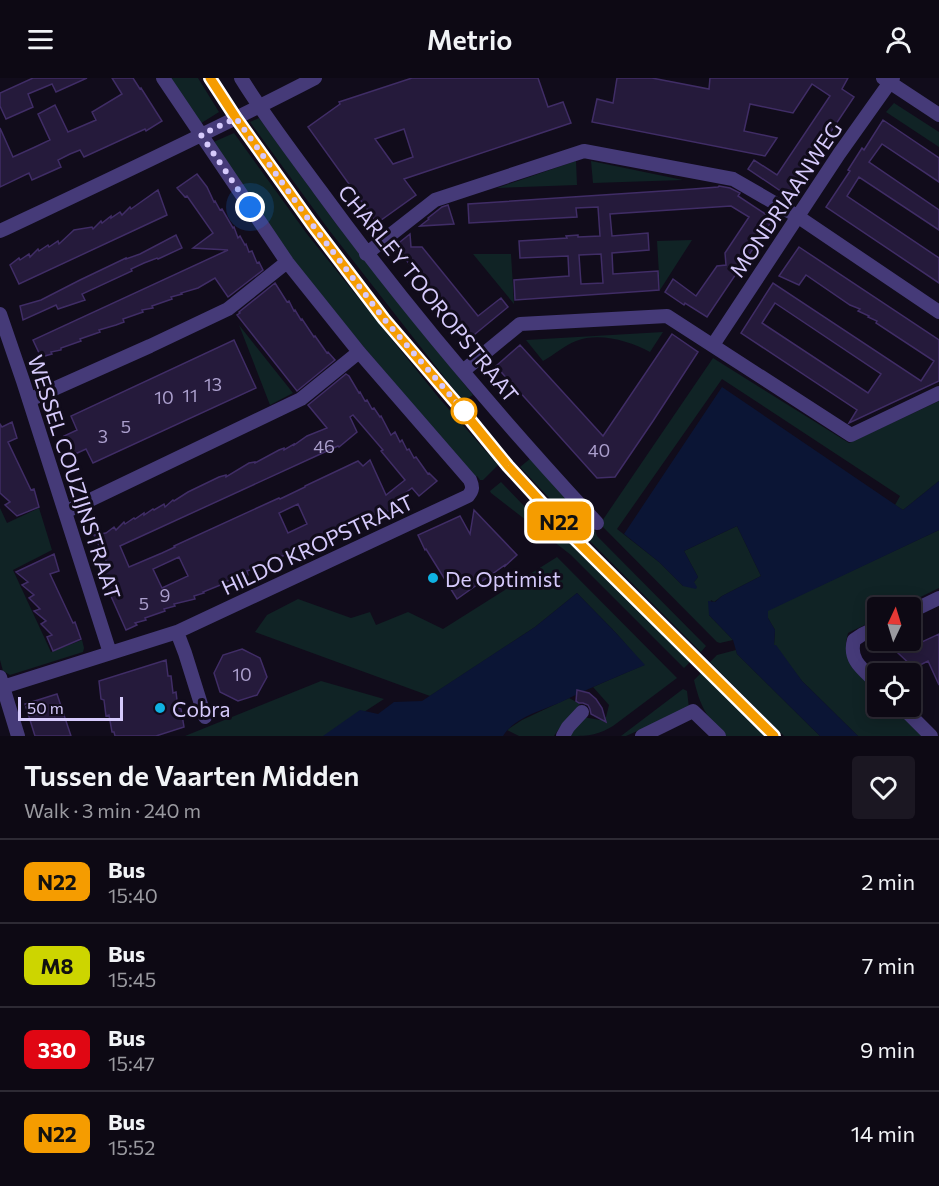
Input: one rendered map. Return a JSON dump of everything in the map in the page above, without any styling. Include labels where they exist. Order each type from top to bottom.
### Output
[{"type":"street","points":[[65,512],[301,399],[359,352],[287,262],[163,78]]},
{"type":"street","name":"CHARLEY TOOROPSTRAAT","points":[[241,78],[259,107],[366,254],[484,398],[597,523]]},
{"type":"street","points":[[0,231],[315,78]]},
{"type":"street","points":[[888,80],[939,115]]},
{"type":"street","name":"MONDRIAANWEG","points":[[713,345],[888,80]]},
{"type":"street","points":[[366,254],[435,200],[584,151],[733,179],[797,216],[939,312]]},
{"type":"street","points":[[29,400],[228,309],[287,262]]},
{"type":"street","name":"WESSEL COUZIJNSTRAAT","points":[[0,314],[110,653]]},
{"type":"street","points":[[463,371],[520,324],[667,316],[850,435],[939,393]]},
{"type":"street","name":"HILDO KROPSTRAAT","points":[[2,682],[177,632],[468,496],[473,486],[470,480],[359,352]]},
{"type":"street","points":[[921,607],[939,598]]},
{"type":"street","points":[[177,632],[205,717]]},
{"type":"street","points":[[867,632],[854,640],[852,651],[856,662],[867,673]]},
{"type":"street","points":[[2,682],[18,736]]},
{"type":"street","points":[[642,736],[693,711],[719,736]]},
{"type":"street","points":[[563,736],[582,712]]},
{"type":"street","points":[[912,717],[931,736]]},
{"type":"lane","points":[[210,78],[311,223],[384,319],[508,466],[573,537],[774,736]]},
{"type":"green space","points":[[167,78],[198,78],[219,112],[195,127]]},
{"type":"green space","points":[[894,103],[939,132],[939,147],[886,112]]},
{"type":"green space","points":[[259,118],[337,225],[473,395],[463,401],[329,230],[250,122]]},
{"type":"green space","points":[[234,133],[307,234],[439,398],[498,465],[483,480],[477,476],[474,478],[295,265],[209,144]]},
{"type":"green space","points":[[576,161],[577,185],[497,188]]},
{"type":"green space","points":[[591,161],[683,180],[593,183]]},
{"type":"green space","points":[[692,240],[660,290],[657,241]]},
{"type":"green space","points":[[473,254],[511,254],[514,304]]},
{"type":"green space","points":[[239,325],[293,393],[270,405]]},
{"type":"green space","points":[[663,332],[650,352],[624,341],[595,337],[572,343],[543,361],[526,340]]},
{"type":"green space","points":[[713,358],[849,443],[939,401],[939,481],[903,510],[895,505],[900,496],[722,379],[617,529],[659,562],[683,586],[694,582],[698,577],[684,551],[737,526],[761,576],[714,602],[711,600],[709,615],[733,640],[720,643],[600,524]]},
{"type":"green space","points":[[531,458],[594,527],[597,536],[706,646],[701,652],[583,534],[520,467]]},
{"type":"green space","points":[[501,482],[550,533],[556,527],[690,662],[684,668],[571,555],[491,493],[490,491]]},
{"type":"green space","points":[[0,508],[7,523],[39,508],[52,550],[13,570],[51,652],[82,640],[84,648],[83,652],[10,675],[3,671],[0,660]]},
{"type":"green space","points":[[939,530],[939,588],[921,597],[867,597],[867,624],[848,633],[846,642],[846,648],[867,676],[867,717],[904,717],[924,736],[858,736],[802,681],[774,645],[775,630],[768,618],[768,610]]},
{"type":"green space","points":[[557,557],[677,678],[613,726],[596,734],[568,736],[583,717],[600,720],[606,717],[609,705],[593,687],[644,665],[577,593],[535,627],[430,696],[255,632],[267,615],[298,599],[351,618],[370,612],[376,625],[408,612],[443,629]]},
{"type":"green space","points":[[736,650],[737,654],[820,736],[784,736],[710,662],[717,655]]},
{"type":"green space","points":[[701,673],[764,736],[724,736],[701,704],[694,680]]},
{"type":"green space","points":[[321,681],[384,699],[327,736],[185,736]]},
{"type":"green space","points":[[683,689],[687,691],[689,708],[626,736],[621,736]]},
{"type":"green space","points":[[569,698],[580,704],[554,736],[519,736],[507,730],[522,720]]},
{"type":"water","points":[[722,387],[903,510],[939,481],[939,530],[768,611],[768,618],[775,630],[774,645],[802,681],[858,736],[820,736],[737,654],[733,640],[709,615],[708,601],[715,602],[761,576],[737,526],[684,551],[698,577],[694,582],[696,589],[683,586],[659,562],[624,534]]},
{"type":"water","points":[[577,593],[645,665],[528,716],[514,724],[503,736],[323,736],[360,710],[378,714],[394,702],[422,701],[535,627]]},
{"type":"building","points":[[33,78],[87,78],[56,92],[52,84],[28,94],[33,107],[6,119],[0,106],[0,93]]},
{"type":"building","points":[[112,78],[133,78],[162,121],[146,131],[145,129],[84,157],[80,150],[70,154],[58,160],[61,167],[32,180],[29,173],[0,187],[0,128],[13,157],[50,140],[38,114],[55,105],[68,132],[96,120],[92,112],[122,94]]},
{"type":"building","points":[[412,78],[538,78],[548,107],[563,102],[571,123],[404,179],[416,195],[377,223],[308,127],[340,104],[339,102]],"holes":[[[404,129],[413,157],[393,164],[375,139]]]},
{"type":"building","points":[[617,78],[652,78],[709,89],[710,78],[848,78],[842,89],[854,97],[788,196],[748,169],[754,160],[777,175],[830,96],[812,84],[793,113],[750,104],[744,131],[777,138],[765,156],[592,122],[597,99],[613,103]]},
{"type":"building","points":[[883,120],[939,158],[939,182],[882,144],[869,162],[939,210],[939,230],[859,177],[847,196],[939,258],[939,283],[826,207],[862,148],[864,150]]},
{"type":"building","points":[[197,174],[207,187],[214,202],[220,210],[222,209],[234,227],[238,238],[240,236],[249,252],[252,251],[263,270],[228,297],[215,278],[198,288],[171,297],[172,299],[152,306],[153,308],[142,310],[143,312],[123,319],[124,322],[99,330],[100,332],[80,339],[81,341],[41,357],[33,340],[228,250],[193,248],[213,233],[187,196],[185,197],[177,188]]},
{"type":"building","points":[[730,188],[740,193],[738,196],[773,219],[707,317],[665,292],[673,279],[696,296],[717,266],[726,265],[725,253],[749,217],[731,206],[610,214],[612,236],[648,233],[649,250],[612,253],[613,274],[658,271],[659,290],[515,300],[514,280],[569,276],[568,256],[520,258],[519,241],[567,238],[566,236],[578,235],[578,237],[600,236],[598,207],[576,208],[577,217],[469,223],[468,204]],"holes":[[[601,254],[603,283],[581,284],[579,255]]]},
{"type":"building","points":[[158,190],[167,215],[19,284],[10,265],[19,258],[20,260],[29,254],[30,257],[38,249],[39,251],[48,245],[49,247],[58,241],[59,244],[74,230],[92,227],[93,229],[101,221],[102,223],[111,216],[111,218],[120,212],[122,215],[130,207],[131,209]]},
{"type":"building","points":[[448,205],[454,224],[420,226],[442,207]]},
{"type":"building","points":[[410,234],[411,247],[422,247],[478,316],[501,298],[508,307],[469,339],[395,246]]},
{"type":"building","points":[[176,235],[182,248],[144,263],[82,294],[85,300],[58,309],[56,305],[23,320],[20,306],[41,300]]},
{"type":"building","points":[[799,247],[939,340],[939,381],[849,423],[857,410],[741,333],[773,283],[921,381],[934,361],[876,323],[877,321],[858,311],[860,309],[850,305],[806,275],[799,285],[779,276]],"holes":[[[775,303],[881,374],[868,393],[762,323]]]},
{"type":"building","points":[[275,283],[314,337],[335,360],[297,391],[237,315]]},
{"type":"building","points":[[672,334],[698,352],[615,477],[597,478],[496,366],[520,345],[603,436]]},
{"type":"building","points":[[234,340],[256,388],[93,463],[86,449],[73,455],[64,436],[77,430],[71,416]]},
{"type":"building","points":[[346,374],[365,401],[367,400],[372,409],[374,408],[381,416],[391,435],[395,432],[400,442],[402,440],[407,450],[409,449],[428,474],[437,481],[419,496],[412,488],[392,504],[395,509],[353,522],[354,524],[314,540],[315,542],[304,544],[305,546],[295,551],[275,558],[276,560],[247,571],[248,575],[223,582],[223,584],[194,596],[195,599],[174,604],[175,606],[145,618],[146,620],[135,623],[137,625],[126,630],[102,569],[109,567],[94,535],[106,533],[114,527],[116,530],[124,522],[125,524],[164,504],[165,507],[188,492],[219,477],[226,475],[226,477],[249,463],[255,463],[279,450],[284,448],[284,450],[307,436],[327,428],[308,405]],"holes":[[[353,415],[405,480],[386,495],[370,460],[363,466],[358,461],[129,567],[120,546],[339,447],[357,432],[350,417]],[[298,504],[307,524],[288,533],[279,513]],[[179,557],[188,576],[162,588],[153,569]]]},
{"type":"building","points":[[12,422],[17,438],[8,442],[31,490],[34,489],[39,507],[17,516],[5,505],[10,502],[0,493],[0,424],[2,427]]},
{"type":"building","points":[[474,510],[517,555],[457,599],[425,550],[418,535],[460,516],[470,534]]},
{"type":"building","points":[[54,554],[59,571],[50,574],[73,623],[75,622],[81,639],[53,651],[47,637],[52,635],[41,624],[46,621],[34,611],[40,609],[29,598],[34,595],[22,585],[28,582],[16,572]]},
{"type":"building","points":[[939,634],[939,685],[928,661],[921,664],[909,663],[898,653],[921,651],[921,642]]},
{"type":"building","points":[[242,649],[260,658],[267,677],[257,695],[238,701],[220,692],[214,673],[223,655]]},
{"type":"building","points":[[166,660],[168,676],[171,676],[173,693],[176,692],[184,727],[156,736],[115,736],[109,715],[106,716],[104,700],[101,699],[99,681]]},
{"type":"building","points":[[577,690],[589,693],[596,699],[602,708],[606,722],[591,714],[588,705],[576,701]]},
{"type":"building","points":[[57,694],[71,736],[35,736],[25,704]]},
{"type":"bus line","name":"N22","points":[[210,78],[311,223],[384,319],[508,466],[573,537],[774,736]]},
{"type":"place","name":"De Optimist","points":[[433,578]]},
{"type":"place","name":"Cobra","points":[[160,708]]},
{"type":"route","points":[[250,207],[201,135],[236,118],[311,223],[384,319],[464,411]]}]
